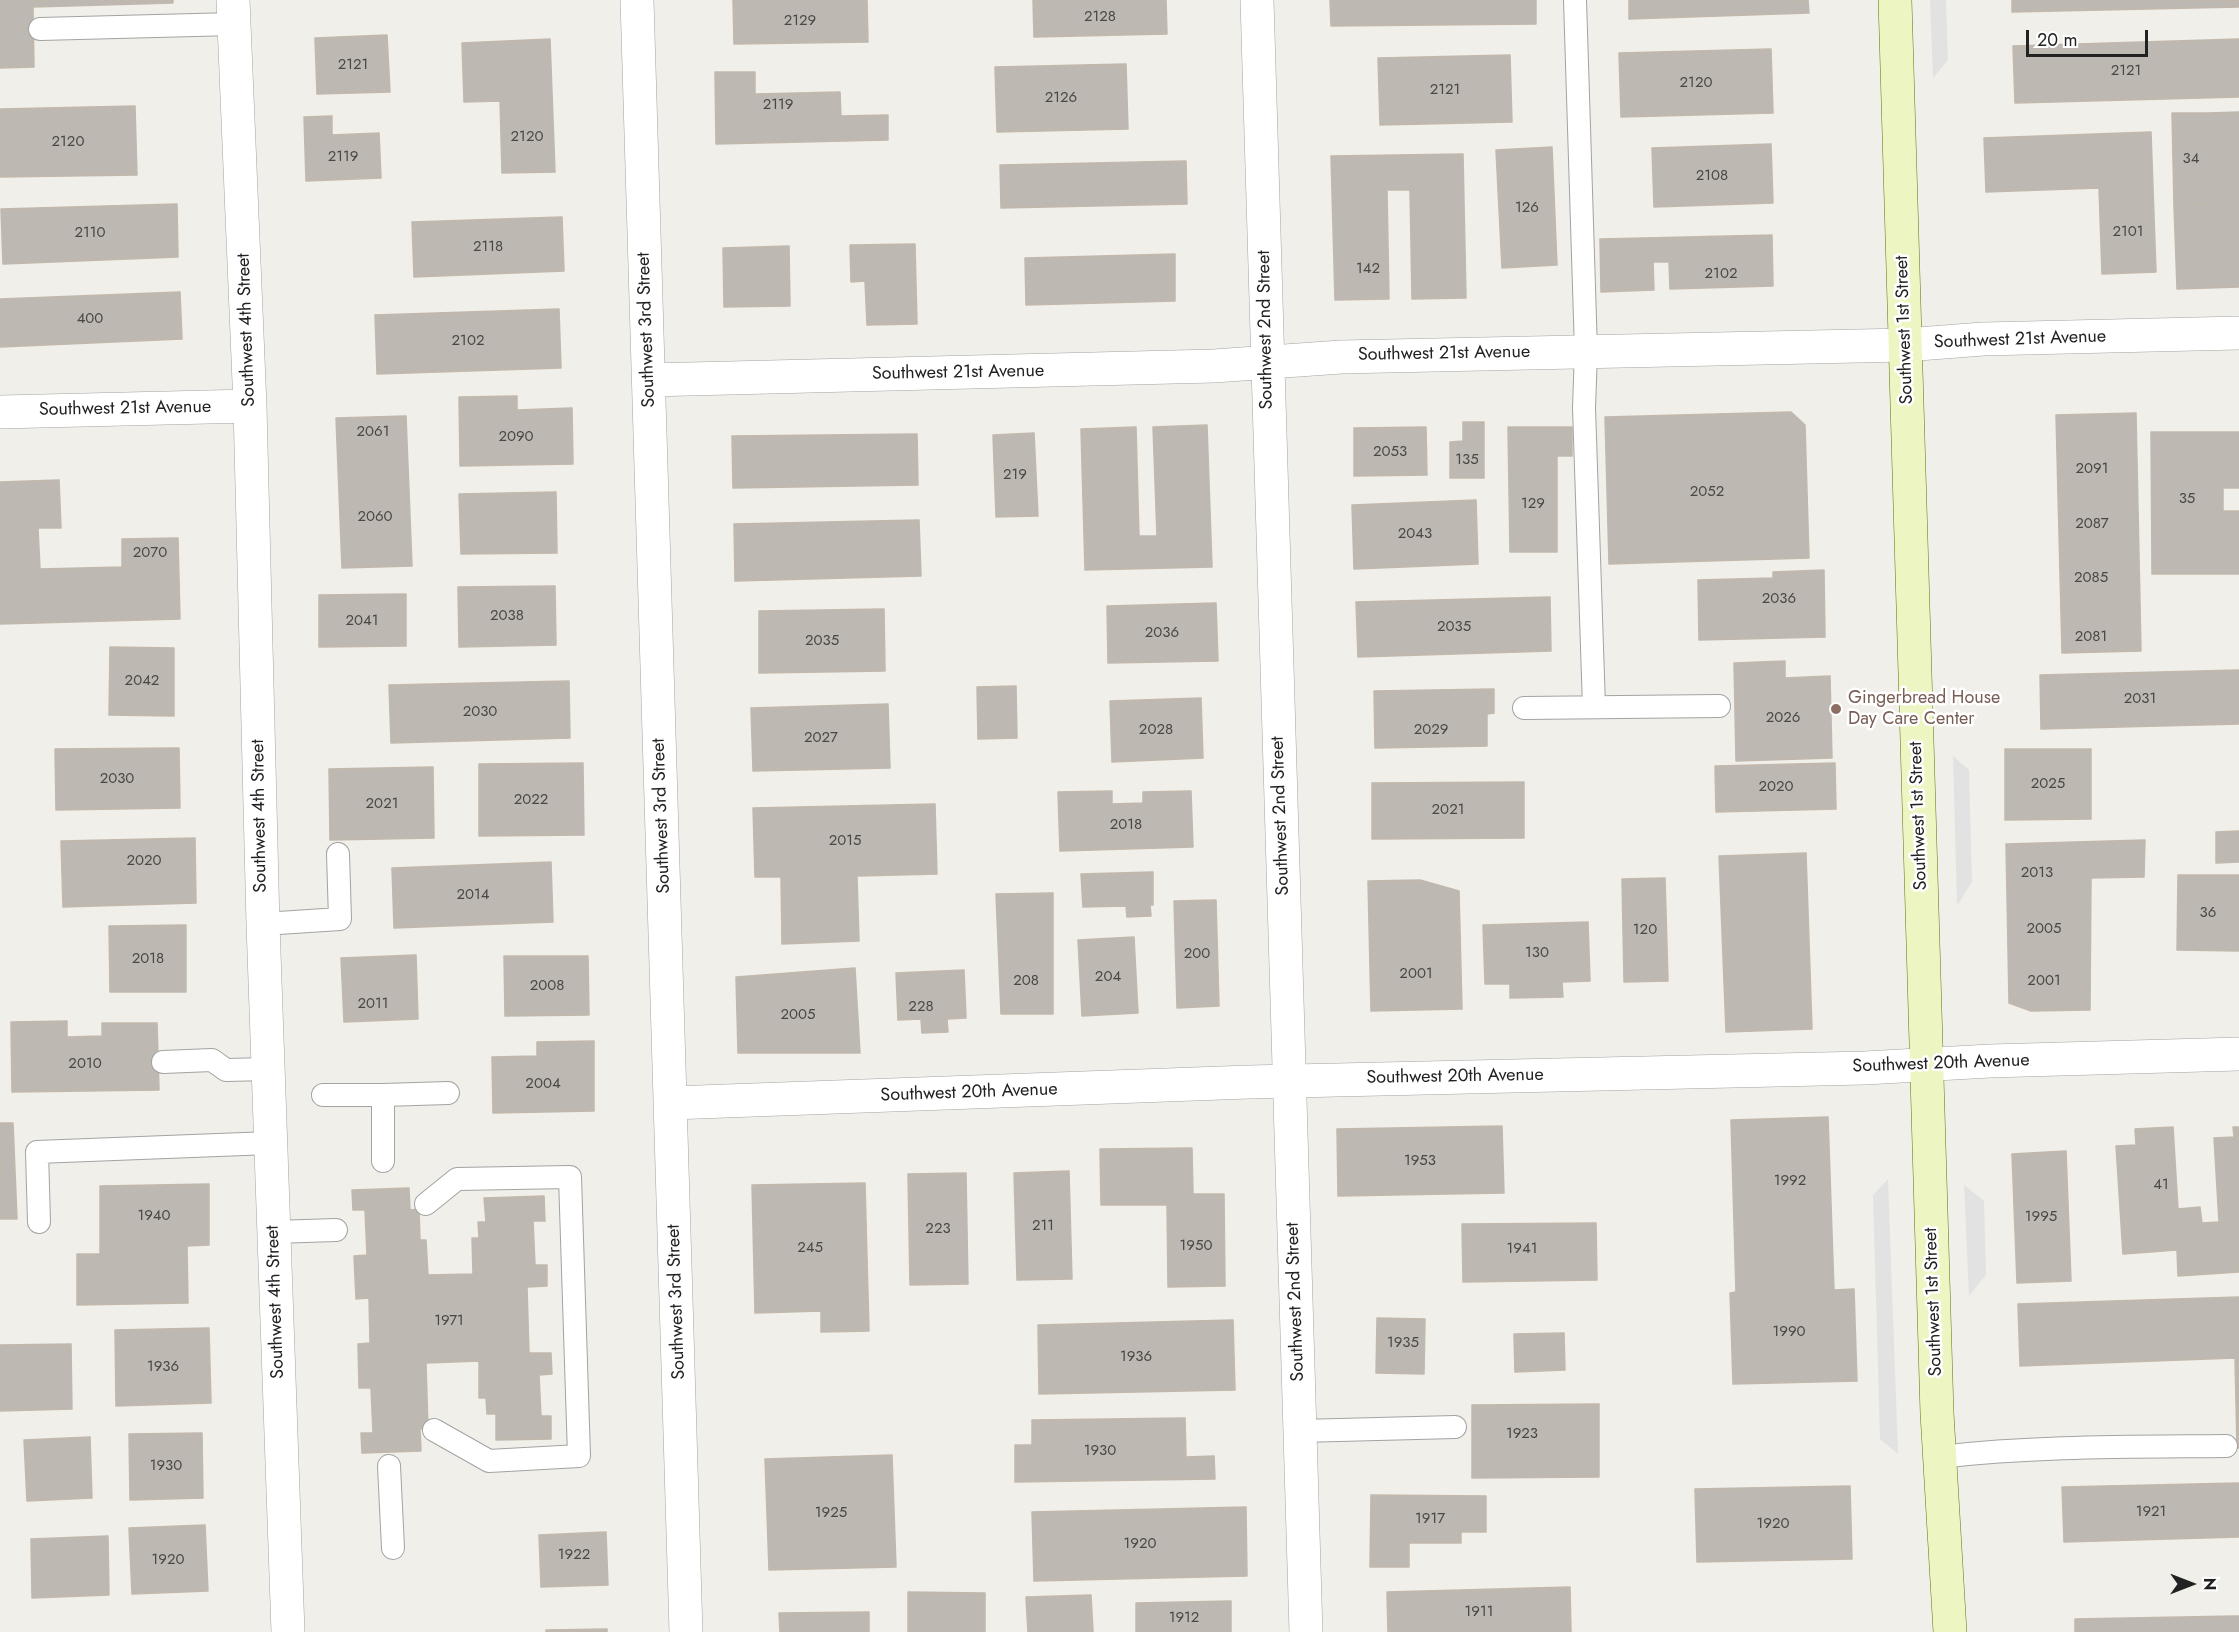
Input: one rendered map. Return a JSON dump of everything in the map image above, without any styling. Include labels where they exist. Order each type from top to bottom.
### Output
[{"type":"main road","name":"Southwest 1st Street","points":[[1895,0],[1940,1457],[1950,1632]]},
{"type":"street","name":"Southwest 3rd Street","points":[[637,0],[686,1632]]},
{"type":"street","name":"Southwest 2nd Street","points":[[1257,0],[1306,1632]]},
{"type":"street","name":"Southwest 4th Street","points":[[234,12],[250,406],[263,924],[288,1632]]},
{"type":"street","name":"Southwest 21st Avenue","points":[[649,380],[1214,366],[1341,357],[1905,345],[1983,339],[2239,333]]},
{"type":"street","name":"Southwest 21st Avenue","points":[[0,412],[250,406]]},
{"type":"street","name":"Southwest 20th Avenue","points":[[671,1103],[1290,1081],[1849,1068],[2239,1054]]},
{"type":"lane","points":[[1575,0],[1586,351],[1584,408],[1594,707]]},
{"type":"lane","points":[[40,28],[234,12]]},
{"type":"lane","points":[[1524,708],[1719,706]]},
{"type":"lane","points":[[263,924],[340,919],[338,854]]},
{"type":"lane","points":[[163,1062],[212,1060],[226,1070],[268,1069]]},
{"type":"lane","points":[[323,1095],[448,1093]]},
{"type":"lane","points":[[383,1095],[383,1161]]},
{"type":"lane","points":[[39,1222],[37,1152],[270,1143]]},
{"type":"lane","points":[[426,1204],[457,1179],[570,1178],[579,1456],[489,1461],[434,1430]]},
{"type":"lane","points":[[274,1232],[336,1230]]},
{"type":"lane","points":[[1300,1431],[1455,1427]]},
{"type":"lane","points":[[1940,1457],[2019,1449],[2226,1446]]},
{"type":"lane","points":[[389,1466],[393,1548]]},
{"type":"shaded area","points":[[1930,0],[1946,0],[1948,60],[1933,78]]},
{"type":"shaded area","points":[[1953,756],[1969,770],[1972,882],[1957,906]]},
{"type":"shaded area","points":[[1888,1179],[1898,1454],[1880,1439],[1873,1195]]},
{"type":"shaded area","points":[[1964,1185],[1984,1201],[1986,1275],[1969,1296]]},
{"type":"building","points":[[0,0],[173,0],[173,3],[33,7],[34,67],[0,68]]},
{"type":"building","points":[[733,0],[867,0],[868,42],[734,44]]},
{"type":"building","points":[[1033,0],[1166,0],[1167,34],[1034,37]]},
{"type":"building","points":[[1330,0],[1536,0],[1536,24],[1331,26]]},
{"type":"building","points":[[1629,0],[1808,0],[1809,13],[1629,19]]},
{"type":"building","points":[[2012,0],[2239,0],[2239,7],[2012,12]]},
{"type":"building","points":[[387,35],[390,92],[317,94],[315,38]]},
{"type":"building","points":[[550,39],[555,172],[502,173],[500,101],[464,102],[462,43]]},
{"type":"building","points":[[2239,39],[2239,97],[2015,103],[2013,46]]},
{"type":"building","points":[[1771,49],[1773,113],[1621,117],[1619,53]]},
{"type":"building","points":[[1510,55],[1512,122],[1380,125],[1378,58]]},
{"type":"building","points":[[1126,64],[1128,129],[997,132],[995,67]]},
{"type":"building","points":[[715,72],[755,72],[755,94],[840,92],[841,116],[888,115],[888,140],[716,144]]},
{"type":"building","points":[[135,106],[137,175],[0,177],[0,109]]},
{"type":"building","points":[[2239,112],[2239,287],[2177,289],[2174,206],[2211,204],[2208,113]]},
{"type":"building","points":[[2172,113],[2208,113],[2211,204],[2174,206]]},
{"type":"building","points":[[332,116],[332,135],[379,133],[381,178],[306,181],[304,117]]},
{"type":"building","points":[[2151,132],[2156,272],[2102,274],[2099,188],[1986,192],[1984,138]]},
{"type":"building","points":[[1771,144],[1773,203],[1654,207],[1652,148]]},
{"type":"building","points":[[1552,147],[1557,265],[1502,268],[1496,150]]},
{"type":"building","points":[[1463,154],[1466,298],[1412,299],[1410,190],[1387,190],[1389,299],[1335,300],[1331,156]]},
{"type":"building","points":[[1186,161],[1187,204],[1001,208],[1000,165]]},
{"type":"building","points":[[177,204],[178,257],[3,264],[1,209]]},
{"type":"building","points":[[562,217],[564,271],[414,277],[412,222]]},
{"type":"building","points":[[1772,235],[1773,286],[1670,289],[1669,262],[1653,262],[1654,290],[1601,292],[1600,239]]},
{"type":"building","points":[[915,244],[917,324],[867,325],[865,281],[851,282],[850,245]]},
{"type":"building","points":[[789,246],[790,306],[724,307],[723,248]]},
{"type":"building","points":[[1175,254],[1175,301],[1026,305],[1025,258]]},
{"type":"building","points":[[180,292],[182,339],[0,347],[0,299]]},
{"type":"building","points":[[559,309],[561,368],[377,374],[375,315]]},
{"type":"building","points":[[517,396],[517,410],[572,408],[573,464],[460,466],[459,397]]},
{"type":"building","points":[[1791,412],[1805,425],[1809,558],[1609,564],[1605,417]]},
{"type":"building","points":[[2136,413],[2141,651],[2062,653],[2056,415]]},
{"type":"building","points":[[406,416],[412,566],[342,568],[336,418]]},
{"type":"building","points":[[1463,422],[1484,422],[1484,478],[1450,478],[1450,442],[1463,441]]},
{"type":"building","points":[[1207,425],[1212,567],[1085,570],[1081,429],[1136,427],[1139,536],[1157,536],[1153,427]]},
{"type":"building","points":[[1426,427],[1427,475],[1354,476],[1354,428]]},
{"type":"building","points":[[1508,427],[1572,427],[1572,456],[1557,456],[1557,552],[1510,552]]},
{"type":"building","points":[[2151,432],[2239,432],[2239,488],[2223,488],[2223,511],[2239,511],[2239,574],[2152,574]]},
{"type":"building","points":[[1034,433],[1038,516],[996,517],[993,435]]},
{"type":"building","points":[[917,434],[918,485],[733,488],[732,436]]},
{"type":"building","points":[[59,480],[61,528],[38,528],[40,569],[122,567],[122,539],[178,538],[180,619],[0,624],[0,482]]},
{"type":"building","points":[[556,492],[557,553],[461,554],[459,494]]},
{"type":"building","points":[[1476,500],[1478,564],[1354,569],[1352,505]]},
{"type":"building","points":[[919,520],[921,576],[735,581],[734,524]]},
{"type":"building","points":[[1824,570],[1825,637],[1699,640],[1698,580],[1773,578],[1773,572]]},
{"type":"building","points":[[555,586],[556,645],[459,647],[458,587]]},
{"type":"building","points":[[406,594],[406,646],[319,647],[319,595]]},
{"type":"building","points":[[1550,597],[1551,651],[1358,657],[1356,602]]},
{"type":"building","points":[[1216,603],[1218,661],[1108,663],[1107,606]]},
{"type":"building","points":[[884,609],[885,671],[759,673],[759,611]]},
{"type":"building","points":[[110,647],[174,648],[174,716],[109,715]]},
{"type":"building","points":[[1785,661],[1785,678],[1830,676],[1832,758],[1736,761],[1734,663]]},
{"type":"building","points":[[2239,670],[2239,724],[2041,729],[2040,675]]},
{"type":"building","points":[[569,681],[570,738],[391,743],[389,685]]},
{"type":"building","points":[[1016,686],[1017,738],[978,739],[977,687]]},
{"type":"building","points":[[1494,689],[1494,713],[1487,714],[1487,746],[1375,748],[1374,691]]},
{"type":"building","points":[[1201,698],[1203,758],[1112,762],[1110,701]]},
{"type":"building","points":[[888,704],[890,768],[753,771],[751,708]]},
{"type":"building","points":[[179,748],[180,808],[56,810],[55,749]]},
{"type":"building","points":[[2005,749],[2091,749],[2091,819],[2005,820]]},
{"type":"building","points":[[583,763],[584,835],[479,836],[479,764]]},
{"type":"building","points":[[1835,763],[1836,809],[1716,812],[1715,766]]},
{"type":"building","points":[[433,767],[434,838],[330,840],[329,769]]},
{"type":"building","points":[[1524,782],[1524,838],[1372,839],[1372,783]]},
{"type":"building","points":[[1112,791],[1112,804],[1143,803],[1143,792],[1191,791],[1193,847],[1060,851],[1058,792]]},
{"type":"building","points":[[935,804],[937,874],[857,876],[859,941],[782,944],[781,877],[755,877],[753,808]]},
{"type":"building","points":[[2239,831],[2239,862],[2216,863],[2216,832]]},
{"type":"building","points":[[195,838],[196,903],[63,907],[61,841]]},
{"type":"building","points":[[2145,840],[2144,877],[2091,878],[2090,1010],[2031,1011],[2009,1003],[2006,844]]},
{"type":"building","points":[[1806,853],[1812,1029],[1726,1032],[1719,856]]},
{"type":"building","points":[[551,862],[553,922],[394,928],[392,868]]},
{"type":"building","points":[[1153,872],[1151,916],[1127,917],[1126,906],[1083,907],[1081,874]]},
{"type":"building","points":[[2178,875],[2239,875],[2239,951],[2177,950]]},
{"type":"building","points":[[1665,878],[1668,981],[1624,982],[1622,879]]},
{"type":"building","points":[[1420,880],[1459,891],[1462,1009],[1371,1011],[1368,881]]},
{"type":"building","points":[[1053,893],[1053,1014],[1001,1014],[996,894]]},
{"type":"building","points":[[1216,900],[1219,1006],[1177,1008],[1174,901]]},
{"type":"building","points":[[1588,922],[1590,981],[1562,982],[1563,997],[1510,998],[1510,984],[1485,984],[1483,925]]},
{"type":"building","points":[[186,925],[186,992],[110,992],[109,926]]},
{"type":"building","points":[[1134,937],[1138,1013],[1082,1016],[1078,940]]},
{"type":"building","points":[[416,955],[418,1019],[344,1022],[341,958]]},
{"type":"building","points":[[504,956],[588,956],[589,1015],[505,1016]]},
{"type":"building","points":[[855,968],[860,1053],[738,1053],[736,977]]},
{"type":"building","points":[[964,970],[966,1018],[947,1019],[948,1032],[922,1033],[921,1019],[898,1020],[896,973]]},
{"type":"building","points":[[67,1021],[67,1037],[102,1036],[102,1023],[157,1023],[159,1090],[12,1092],[11,1022]]},
{"type":"building","points":[[594,1041],[594,1111],[493,1113],[492,1057],[537,1056],[537,1042]]},
{"type":"building","points":[[1828,1117],[1834,1290],[1854,1289],[1857,1381],[1733,1384],[1730,1293],[1736,1292],[1731,1120]]},
{"type":"building","points":[[0,1123],[13,1123],[17,1219],[0,1219]]},
{"type":"building","points":[[1502,1126],[1504,1193],[1338,1196],[1337,1129]]},
{"type":"building","points":[[2173,1127],[2178,1209],[2200,1207],[2202,1223],[2219,1222],[2214,1138],[2234,1137],[2233,1127],[2239,1127],[2239,1272],[2178,1276],[2177,1250],[2123,1254],[2116,1146],[2136,1145],[2135,1129]]},
{"type":"building","points":[[1192,1148],[1193,1194],[1224,1194],[1225,1286],[1168,1287],[1167,1205],[1101,1205],[1100,1149]]},
{"type":"building","points":[[2066,1151],[2071,1281],[2017,1283],[2012,1154]]},
{"type":"building","points":[[1069,1171],[1072,1279],[1017,1280],[1014,1173]]},
{"type":"building","points":[[966,1173],[968,1284],[910,1285],[908,1174]]},
{"type":"building","points":[[865,1183],[869,1331],[821,1332],[821,1311],[755,1313],[752,1185]]},
{"type":"building","points":[[209,1184],[209,1245],[187,1246],[188,1303],[77,1305],[77,1254],[100,1254],[100,1186]]},
{"type":"building","points":[[409,1188],[410,1210],[419,1209],[420,1240],[426,1240],[428,1275],[473,1274],[472,1238],[479,1238],[478,1222],[486,1222],[484,1198],[544,1196],[545,1221],[533,1221],[535,1265],[547,1265],[547,1286],[527,1287],[529,1353],[551,1353],[552,1374],[539,1375],[541,1416],[551,1416],[551,1439],[496,1440],[496,1414],[487,1414],[486,1398],[479,1398],[479,1361],[426,1363],[428,1429],[420,1429],[421,1451],[362,1453],[361,1433],[373,1433],[371,1388],[359,1388],[358,1344],[370,1343],[369,1298],[356,1299],[354,1256],[367,1255],[365,1210],[353,1210],[352,1190]]},
{"type":"building","points":[[1596,1223],[1597,1280],[1463,1282],[1462,1224]]},
{"type":"building","points":[[2239,1297],[2239,1448],[2237,1448],[2235,1358],[2020,1366],[2018,1304]]},
{"type":"building","points":[[1377,1318],[1425,1319],[1424,1374],[1376,1373]]},
{"type":"building","points":[[1233,1320],[1235,1390],[1039,1394],[1038,1325]]},
{"type":"building","points":[[209,1328],[211,1403],[116,1406],[115,1330]]},
{"type":"building","points":[[1564,1333],[1565,1370],[1515,1372],[1514,1334]]},
{"type":"building","points":[[71,1344],[72,1409],[0,1411],[0,1345]]},
{"type":"building","points":[[1599,1404],[1599,1477],[1472,1478],[1472,1405]]},
{"type":"building","points":[[1185,1418],[1186,1457],[1214,1456],[1215,1479],[1015,1482],[1015,1445],[1032,1445],[1032,1420]]},
{"type":"building","points":[[202,1433],[203,1498],[130,1500],[129,1434]]},
{"type":"building","points":[[90,1437],[92,1498],[27,1501],[24,1440]]},
{"type":"building","points":[[892,1455],[896,1567],[769,1570],[765,1459]]},
{"type":"building","points":[[2239,1483],[2239,1537],[2064,1542],[2062,1487]]},
{"type":"building","points":[[1850,1486],[1852,1559],[1697,1562],[1695,1489]]},
{"type":"building","points":[[1371,1495],[1486,1496],[1486,1532],[1461,1532],[1461,1543],[1409,1543],[1409,1567],[1370,1567]]},
{"type":"building","points":[[1246,1507],[1247,1576],[1034,1581],[1032,1512]]},
{"type":"building","points":[[205,1525],[208,1591],[132,1594],[129,1528]]},
{"type":"building","points":[[606,1532],[608,1585],[541,1587],[539,1535]]},
{"type":"building","points":[[108,1536],[109,1595],[32,1598],[31,1539]]},
{"type":"building","points":[[1570,1587],[1571,1632],[1388,1632],[1387,1592]]},
{"type":"building","points":[[908,1592],[985,1593],[985,1632],[908,1632]]},
{"type":"building","points":[[1091,1595],[1093,1632],[1028,1632],[1026,1597]]},
{"type":"building","points":[[1231,1601],[1231,1632],[1136,1632],[1136,1603]]},
{"type":"building","points":[[869,1612],[869,1632],[780,1632],[779,1613]]},
{"type":"building","points":[[2239,1616],[2239,1632],[2075,1632],[2075,1619]]},
{"type":"building","points":[[607,1629],[607,1632],[546,1632],[546,1630]]},
{"type":"place","name":"Gingerbread House Day Care Center","points":[[1836,709]]}]
